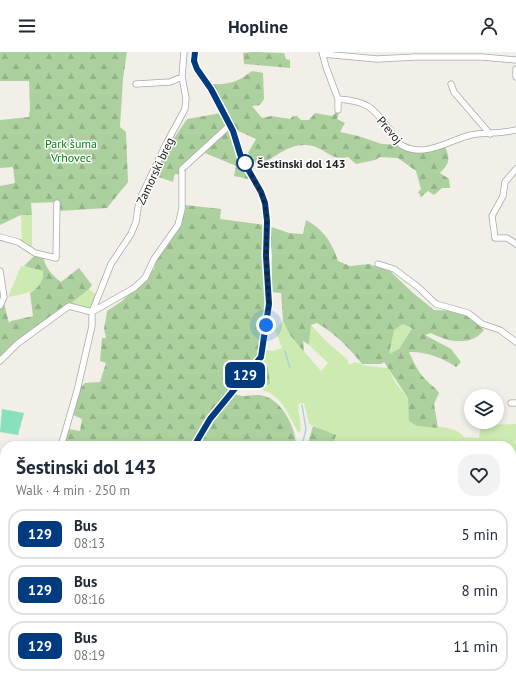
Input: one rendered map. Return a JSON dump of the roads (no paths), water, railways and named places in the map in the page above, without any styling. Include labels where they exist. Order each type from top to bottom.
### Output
[{"type":"street","name":"Zamorski breg","points":[[62,441],[77,391],[92,326],[92,312],[111,264],[131,234],[136,222],[139,201],[166,144],[186,109],[186,98],[182,77],[184,52]]},
{"type":"street","points":[[195,52],[194,61],[197,69],[211,89],[230,125],[241,157],[261,192],[265,203],[267,221],[266,256],[269,304],[263,351],[258,361],[210,419],[197,441]]},
{"type":"street","points":[[338,110],[338,99],[326,67],[323,53],[371,59],[416,56],[482,57],[516,60]]},
{"type":"street","points":[[516,69],[516,77]]},
{"type":"street","points":[[136,84],[170,82],[182,77]]},
{"type":"street","points":[[451,84],[454,92],[490,134]]},
{"type":"street","name":"Prevoj","points":[[338,99],[358,101],[366,104],[378,115],[400,144],[412,149],[437,148],[469,136],[516,130]]},
{"type":"street","points":[[0,361],[17,344],[69,306],[92,312],[134,288],[145,278],[154,259],[178,225],[182,209],[182,169],[230,125]]},
{"type":"street","points":[[516,169],[505,182],[503,196],[492,216],[495,238],[507,238],[516,244]]},
{"type":"street","points":[[0,237],[18,242],[35,253],[56,258],[57,203]]},
{"type":"street","points":[[378,264],[394,269],[418,287],[436,304],[468,313],[482,324],[500,330],[516,342]]},
{"type":"street","points":[[0,271],[4,297],[0,306]]},
{"type":"waterway","points":[[285,351],[290,368]]},
{"type":"waterway","points":[[302,405],[306,429],[303,441]]},
{"type":"place","name":"Šestinski dol 143","points":[[245,163]]},
{"type":"park label","name":"Park šuma Vrhovec","points":[[71,150]]}]
